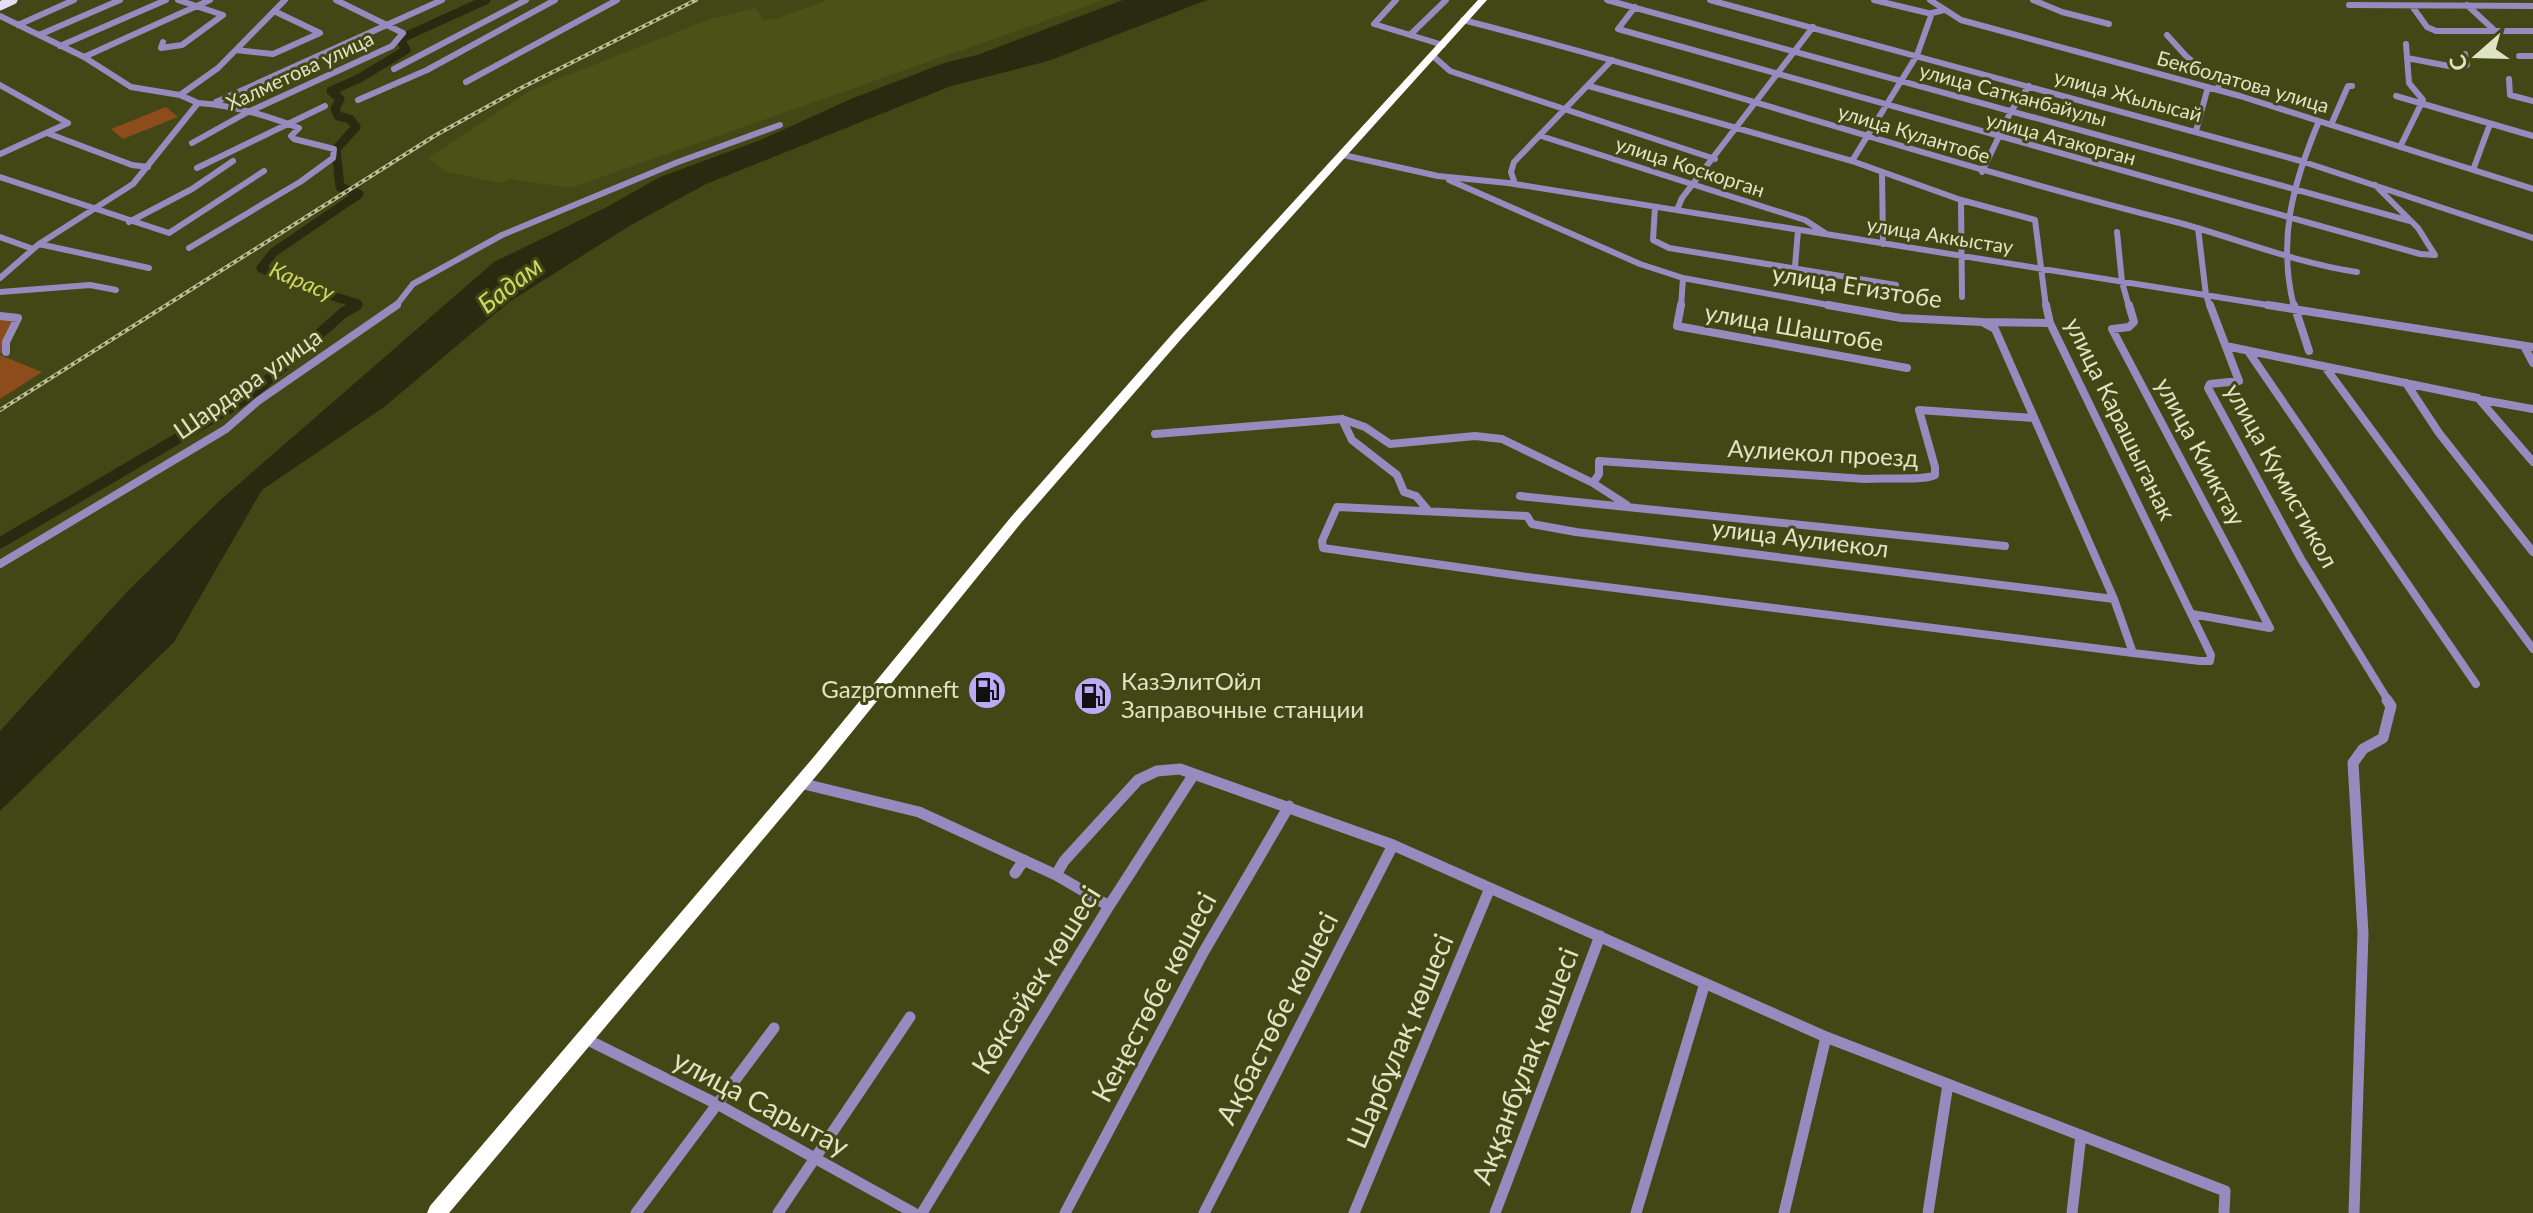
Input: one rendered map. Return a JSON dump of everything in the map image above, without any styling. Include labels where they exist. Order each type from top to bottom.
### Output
[{"type":"highway","points":[[437,1213],[800,783],[1016,520],[1483,0]]},
{"type":"main road","points":[[0,6],[13,0]]},
{"type":"street","points":[[18,25],[74,0]]},
{"type":"street","points":[[39,35],[120,0]]},
{"type":"street","points":[[60,46],[166,0]]},
{"type":"street","points":[[163,42],[161,48],[182,45],[223,15],[178,0]]},
{"type":"street","points":[[84,57],[210,0]]},
{"type":"street","points":[[180,95],[218,68],[285,0]]},
{"type":"street","points":[[336,0],[389,24]]},
{"type":"street","points":[[213,103],[442,0]]},
{"type":"street","points":[[394,69],[526,0]]},
{"type":"street","points":[[358,100],[427,70],[555,0]]},
{"type":"street","points":[[1396,0],[1374,23],[1410,35],[1438,51],[1450,71],[1715,159]]},
{"type":"street","points":[[1410,35],[1446,0]]},
{"type":"street","name":"улица Сатканбайулы","points":[[1607,0],[2411,221]]},
{"type":"street","name":"улица Жылысай","points":[[1710,0],[2301,161],[2533,238]]},
{"type":"street","points":[[1874,0],[1932,14],[1944,10]]},
{"type":"street","name":"Бекболатова улица","points":[[1930,0],[1961,20],[2208,87],[2533,189]]},
{"type":"street","points":[[2033,0],[2062,12],[2109,24]]},
{"type":"street","points":[[2461,0],[2493,29]]},
{"type":"street","points":[[466,82],[615,3]]},
{"type":"street","points":[[2349,5],[2533,6]]},
{"type":"street","points":[[2412,6],[2427,27],[2436,31],[2533,31]]},
{"type":"street","name":"улица Атакорган","points":[[1635,7],[1618,29],[2285,218],[2420,254],[2435,255],[2433,248],[2411,221],[2375,185]]},
{"type":"street","points":[[236,50],[273,54],[320,33],[274,11]]},
{"type":"street","points":[[1852,161],[1917,55],[1932,14]]},
{"type":"street","points":[[0,16],[84,57],[131,87],[180,95],[198,103],[213,103],[287,123],[299,128],[291,136],[294,139],[334,149],[333,158],[300,182],[189,248]]},
{"type":"street","name":"улица Кулантобе","points":[[1463,20],[1756,102],[1982,172],[2198,228],[2330,268],[2357,272]]},
{"type":"street","name":"Халметова улица","points":[[192,143],[246,113],[396,43],[403,33],[389,24]]},
{"type":"street","points":[[1677,210],[1813,27]]},
{"type":"street","points":[[2167,35],[2186,56],[2219,83],[2218,90]]},
{"type":"street","points":[[2400,147],[2423,100],[2409,83],[2406,44]]},
{"type":"street","points":[[2407,58],[2459,68],[2467,65],[2465,54]]},
{"type":"street","points":[[2519,56],[2533,56]]},
{"type":"street","points":[[1515,184],[1511,172],[1514,162],[1612,60]]},
{"type":"street","points":[[2509,79],[2510,95],[2533,101]]},
{"type":"street","points":[[0,85],[68,123],[0,154]]},
{"type":"street","name":"улица Карашыганак","points":[[1589,86],[1852,161],[1961,200],[2035,220],[2042,286],[2050,323],[2211,655],[2210,661],[2133,653]]},
{"type":"street","points":[[1982,172],[2011,111],[2029,86]]},
{"type":"street","points":[[2331,125],[2348,86],[2352,86]]},
{"type":"street","points":[[2196,131],[2208,87]]},
{"type":"street","points":[[2396,96],[2533,136]]},
{"type":"street","points":[[0,278],[36,247],[133,184],[198,103]]},
{"type":"street","points":[[197,168],[325,106]]},
{"type":"street","points":[[2309,351],[2292,308],[2283,252],[2285,218],[2301,161],[2319,121]]},
{"type":"street","points":[[2473,170],[2490,124]]},
{"type":"street","name":"Шардара улица","points":[[0,564],[226,429],[258,401],[393,308],[413,284],[435,270],[455,263],[502,235],[548,215],[780,125]]},
{"type":"street","points":[[47,133],[132,165],[148,167]]},
{"type":"street","name":"улица Коскорган","points":[[1541,136],[1805,220],[1826,235]]},
{"type":"street","name":"улица Аккыстау","points":[[1343,155],[1438,176],[1515,184],[2528,346]]},
{"type":"street","points":[[129,222],[192,189],[233,161]]},
{"type":"street","points":[[0,177],[169,233],[264,171]]},
{"type":"street","points":[[1882,173],[1883,244]]},
{"type":"street","name":"улица Егизтобе","points":[[1438,176],[1640,264],[1683,278],[1901,318],[2050,323]]},
{"type":"street","points":[[1961,200],[1962,297]]},
{"type":"street","points":[[1655,207],[1653,240],[1669,248],[1896,285]]},
{"type":"street","name":"улица Кумистикол","points":[[2198,228],[2206,295],[2239,381],[2210,384],[2208,388],[2301,559],[2391,706],[2383,738],[2363,749],[2353,763],[2363,933],[2354,1213]]},
{"type":"street","points":[[1795,267],[1798,230]]},
{"type":"street","name":"улица Кииктау","points":[[2117,232],[2122,282],[2134,322],[2129,327],[2112,329],[2270,628],[2192,614]]},
{"type":"street","points":[[0,237],[36,247],[149,268]]},
{"type":"street","name":"улица Шаштобе","points":[[1683,278],[1677,326],[1907,368]]},
{"type":"street","points":[[0,292],[90,285],[116,290]]},
{"type":"street","points":[[0,316],[18,318],[6,342],[6,352]]},
{"type":"street","points":[[1427,509],[1337,507],[1321,546],[1326,550],[1512,575],[2133,653],[2114,599],[1998,333],[1982,322]]},
{"type":"street","points":[[2226,346],[2533,409]]},
{"type":"street","points":[[2528,346],[2533,363]]},
{"type":"street","points":[[2248,351],[2476,684]]},
{"type":"street","points":[[2325,367],[2533,649]]},
{"type":"street","points":[[2406,383],[2439,433],[2533,552]]},
{"type":"street","points":[[2483,400],[2533,462]]},
{"type":"street","name":"Аулиекол проезд","points":[[1593,483],[1599,474],[1599,461],[1817,477],[1865,479],[1891,476],[1927,480],[1935,475],[1935,467],[1919,410],[2033,418]]},
{"type":"street","points":[[1342,419],[1352,440],[1397,475],[1404,492],[1416,496],[1427,509]]},
{"type":"street","points":[[1155,434],[1342,419],[1365,427],[1390,444],[1475,436],[1502,439],[1593,483],[1632,508]]},
{"type":"street","points":[[1520,496],[2005,546]]},
{"type":"street","name":"улица Аулиекол","points":[[1427,509],[1527,516],[1532,524],[1576,532],[2114,599]]},
{"type":"street","points":[[1056,875],[1064,861],[1138,780],[1157,771],[1180,769],[1393,845],[1826,1037],[2225,1191],[2224,1213]]},
{"type":"street","name":"Көксәйек көшесі","points":[[922,1213],[1109,906],[1194,774]]},
{"type":"street","points":[[800,783],[919,812],[1056,875],[1109,906]]},
{"type":"street","name":"Кеңестөбе көшесі","points":[[1065,1213],[1203,953],[1289,806]]},
{"type":"street","name":"Ақбастөбе көшесі","points":[[1204,1213],[1393,845]]},
{"type":"street","points":[[1015,873],[1024,860]]},
{"type":"street","name":"Шарбұлақ көшесі","points":[[1354,1213],[1490,888]]},
{"type":"street","name":"Аққанбұлақ көшесі","points":[[1495,1213],[1600,936]]},
{"type":"street","points":[[1636,1213],[1705,983]]},
{"type":"street","points":[[778,1213],[910,1017]]},
{"type":"street","points":[[636,1213],[774,1028]]},
{"type":"street","points":[[1784,1213],[1826,1037]]},
{"type":"street","name":"улица Сарытау","points":[[584,1038],[717,1104],[914,1213]]},
{"type":"street","points":[[1928,1213],[1948,1084]]},
{"type":"street","points":[[2072,1213],[2081,1135]]},
{"type":"shaded area","points":[[828,0],[1104,0],[570,188],[510,179],[500,183],[447,172],[428,158],[533,89],[710,19],[756,8],[763,20],[778,18]]},
{"type":"shaded area","points":[[166,107],[178,117],[123,139],[111,129]]},
{"type":"shaded area","points":[[0,317],[15,317],[0,355]]},
{"type":"shaded area","points":[[0,355],[42,372],[0,399]]},
{"type":"water","name":"Бадам","points":[[1123,0],[1207,0],[1048,61],[951,86],[706,184],[631,225],[509,302],[384,407],[262,490],[174,642],[0,811],[0,731],[126,593],[217,503],[494,262],[605,208],[660,177],[758,141],[851,99],[944,63],[977,55]]},
{"type":"waterway","name":"Карасу","points":[[356,306],[358,304],[289,282],[261,268],[274,252],[359,194],[340,187],[336,149],[356,127],[350,119],[338,116],[335,109],[340,99],[331,91],[360,78],[406,50],[400,39],[486,0]]},
{"type":"waterway","name":"Карасу","points":[[0,543],[250,396],[343,313],[356,306]]},
{"type":"railway","points":[[0,410],[436,135],[521,88],[696,0]]},
{"type":"place","name":"Gazpromneft","points":[[987,690]]},
{"type":"place","name":"КазЭлитОйл Заправочные станции","points":[[1093,696]]}]
